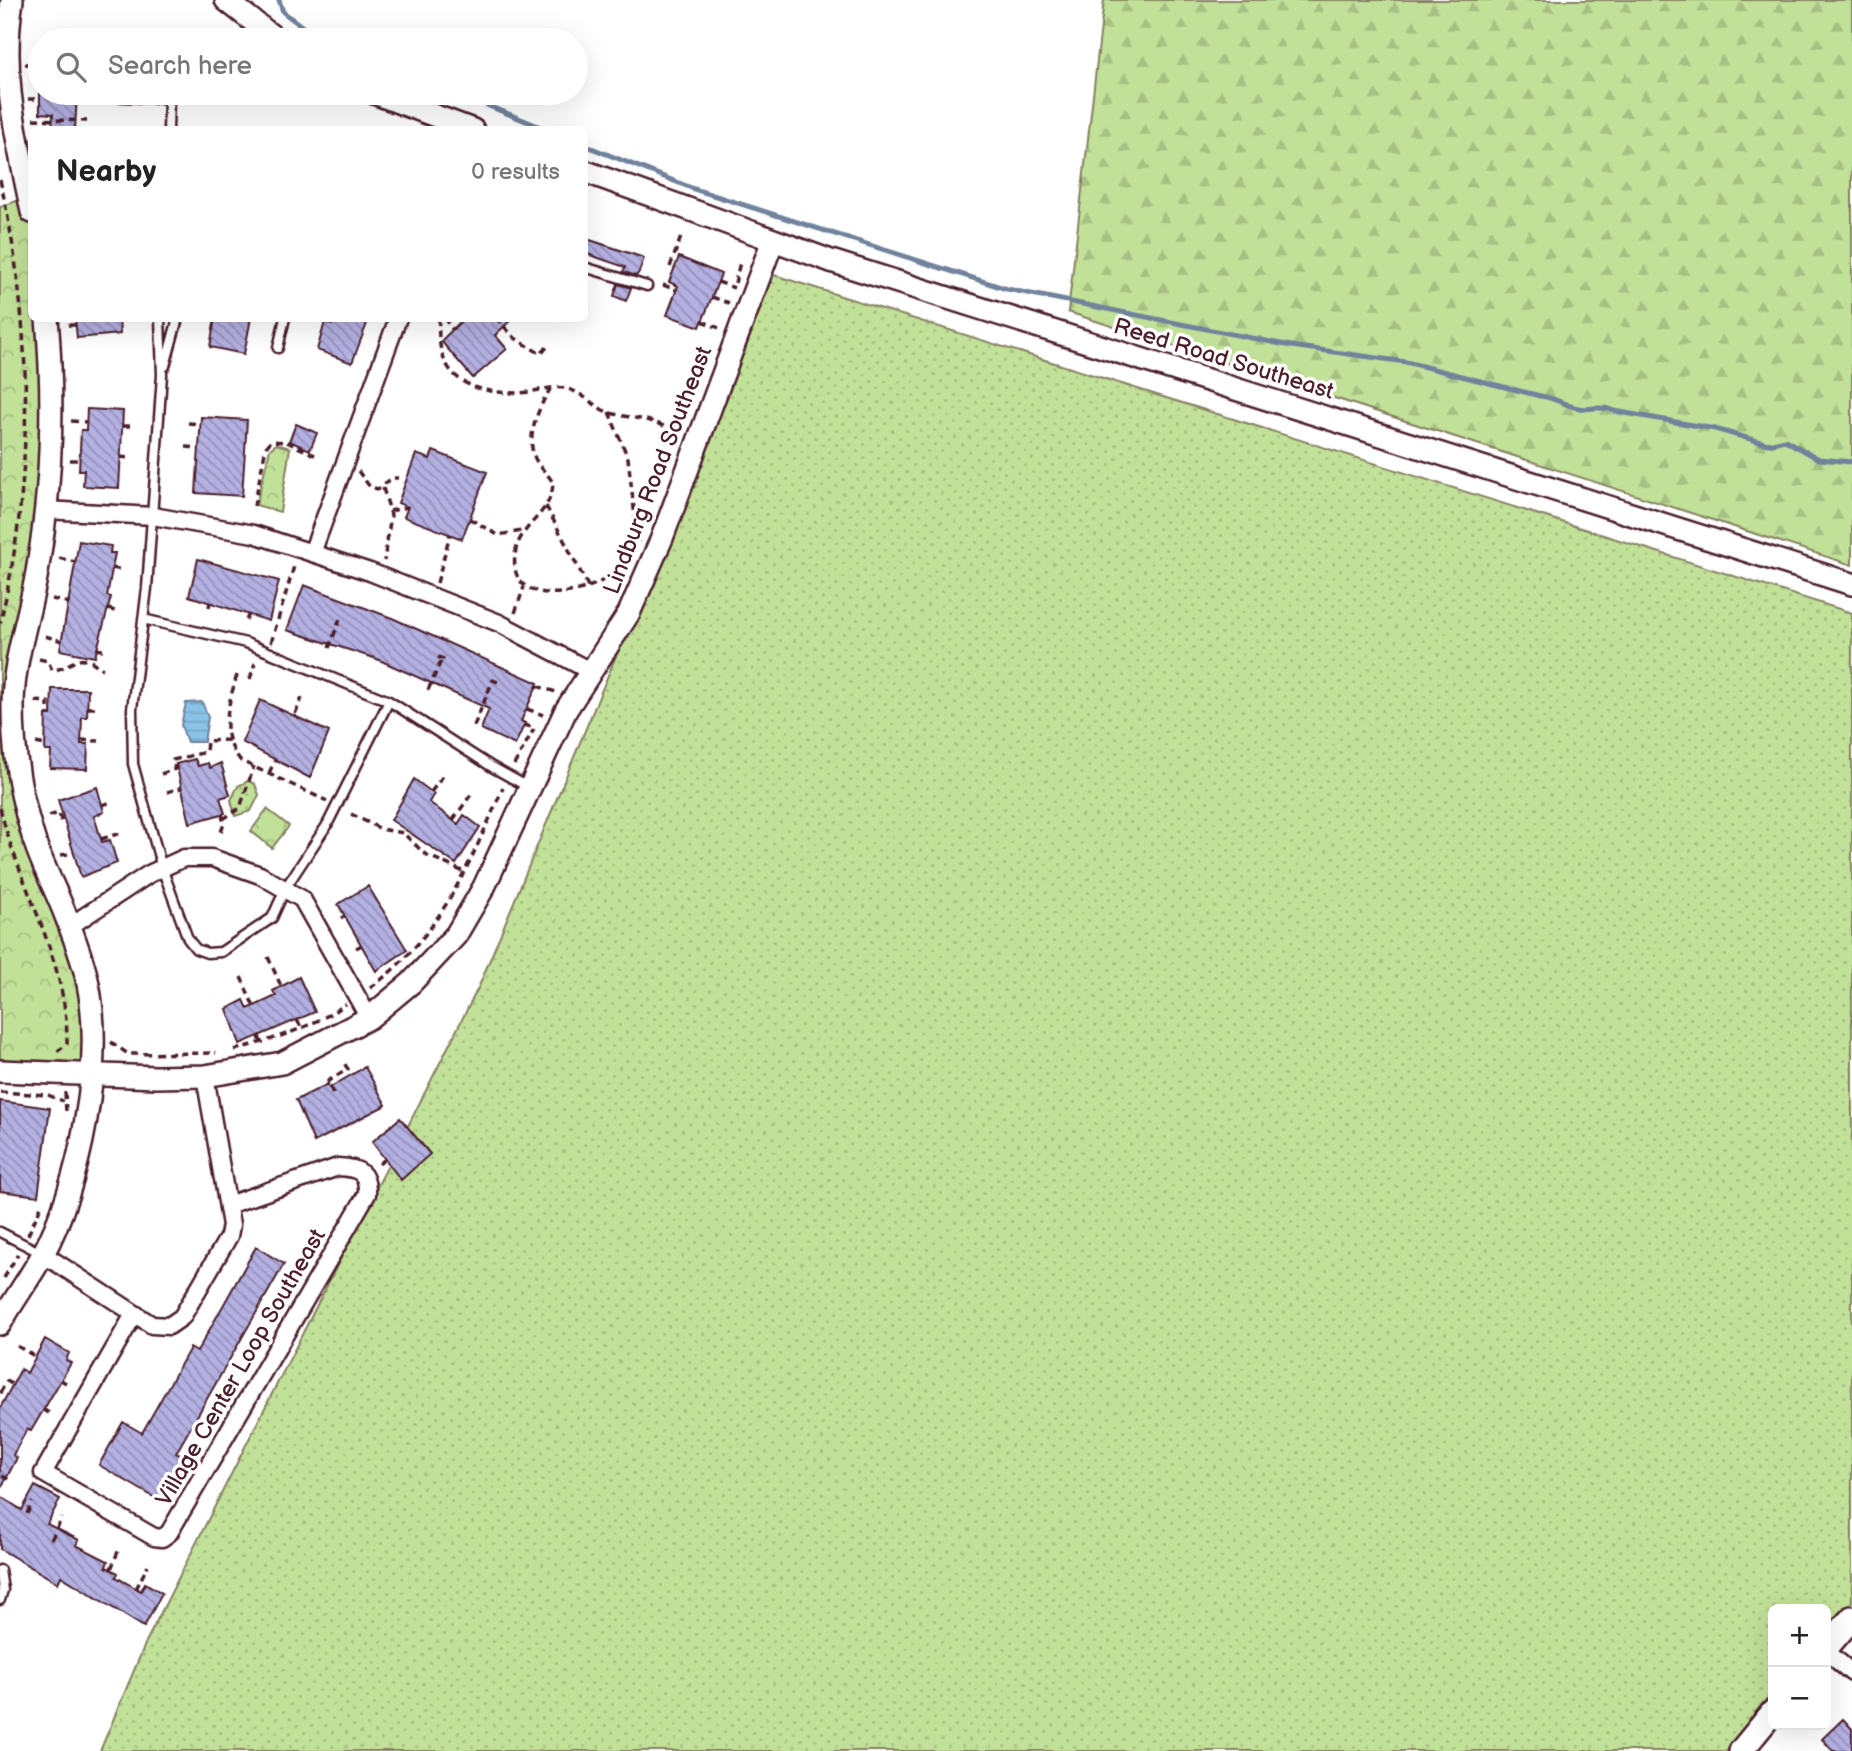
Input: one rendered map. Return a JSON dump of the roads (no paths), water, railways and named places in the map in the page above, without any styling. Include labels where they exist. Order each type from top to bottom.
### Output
[{"type":"main road","points":[[1831,1644],[1852,1618]]},
{"type":"main road","points":[[1741,1751],[1768,1718]]},
{"type":"street","points":[[12,0],[3,61],[12,125],[28,193]]},
{"type":"street","points":[[226,0],[262,28]]},
{"type":"street","points":[[407,105],[464,126]]},
{"type":"street","name":"Reed Road Southeast","points":[[588,172],[773,240],[1071,338],[1852,584]]},
{"type":"street","name":"Lindburg Road Southeast","points":[[0,1071],[92,1076],[205,1076],[282,1063],[369,1018],[411,983],[456,935],[484,887],[566,710],[629,613],[662,538],[773,240]]},
{"type":"street","points":[[0,1324],[33,1249],[74,1171],[92,1076],[88,984],[70,926],[33,836],[18,771],[13,707],[15,669],[34,590],[46,510],[58,322]]},
{"type":"street","points":[[305,556],[350,449],[397,322]]},
{"type":"street","points":[[46,510],[153,516],[254,534],[305,556],[380,576],[509,628],[592,672]]},
{"type":"street","points":[[70,926],[162,868],[184,858],[212,858],[286,887],[302,899],[369,1018]]},
{"type":"street","points":[[33,1249],[133,1316],[152,1325],[169,1326],[181,1317],[229,1236],[231,1225],[205,1076]]},
{"type":"street","name":"Village Center Loop Southeast","points":[[133,1316],[43,1473],[154,1537],[162,1538],[169,1533],[367,1194],[368,1180],[363,1172],[353,1167],[338,1167],[228,1205]]},
{"type":"street","points":[[1831,1654],[1852,1673]]},
{"type":"lane","points":[[168,126],[169,105]]},
{"type":"lane","points":[[588,268],[647,286]]},
{"type":"lane","points":[[160,322],[162,375],[153,516],[132,709],[133,764],[162,868],[188,939],[196,949],[207,953],[221,952],[272,918],[286,887],[327,825],[389,701]]},
{"type":"lane","points":[[162,375],[177,322]]},
{"type":"lane","points":[[278,348],[284,322]]},
{"type":"lane","points":[[143,619],[246,643],[389,701],[529,788]]},
{"type":"lane","points":[[0,1232],[33,1249]]},
{"type":"lane","points":[[0,1570],[3,1590],[0,1600]]},
{"type":"water","points":[[202,702],[208,717],[204,742],[187,742],[181,725],[186,703]]},
{"type":"waterway","points":[[279,0],[283,12],[304,28]]},
{"type":"waterway","points":[[487,105],[538,126]]},
{"type":"waterway","points":[[588,147],[694,189],[1007,289],[1291,346],[1406,362],[1550,398],[1579,408],[1604,408],[1715,429],[1768,444],[1785,440],[1819,459],[1852,462]]}]
